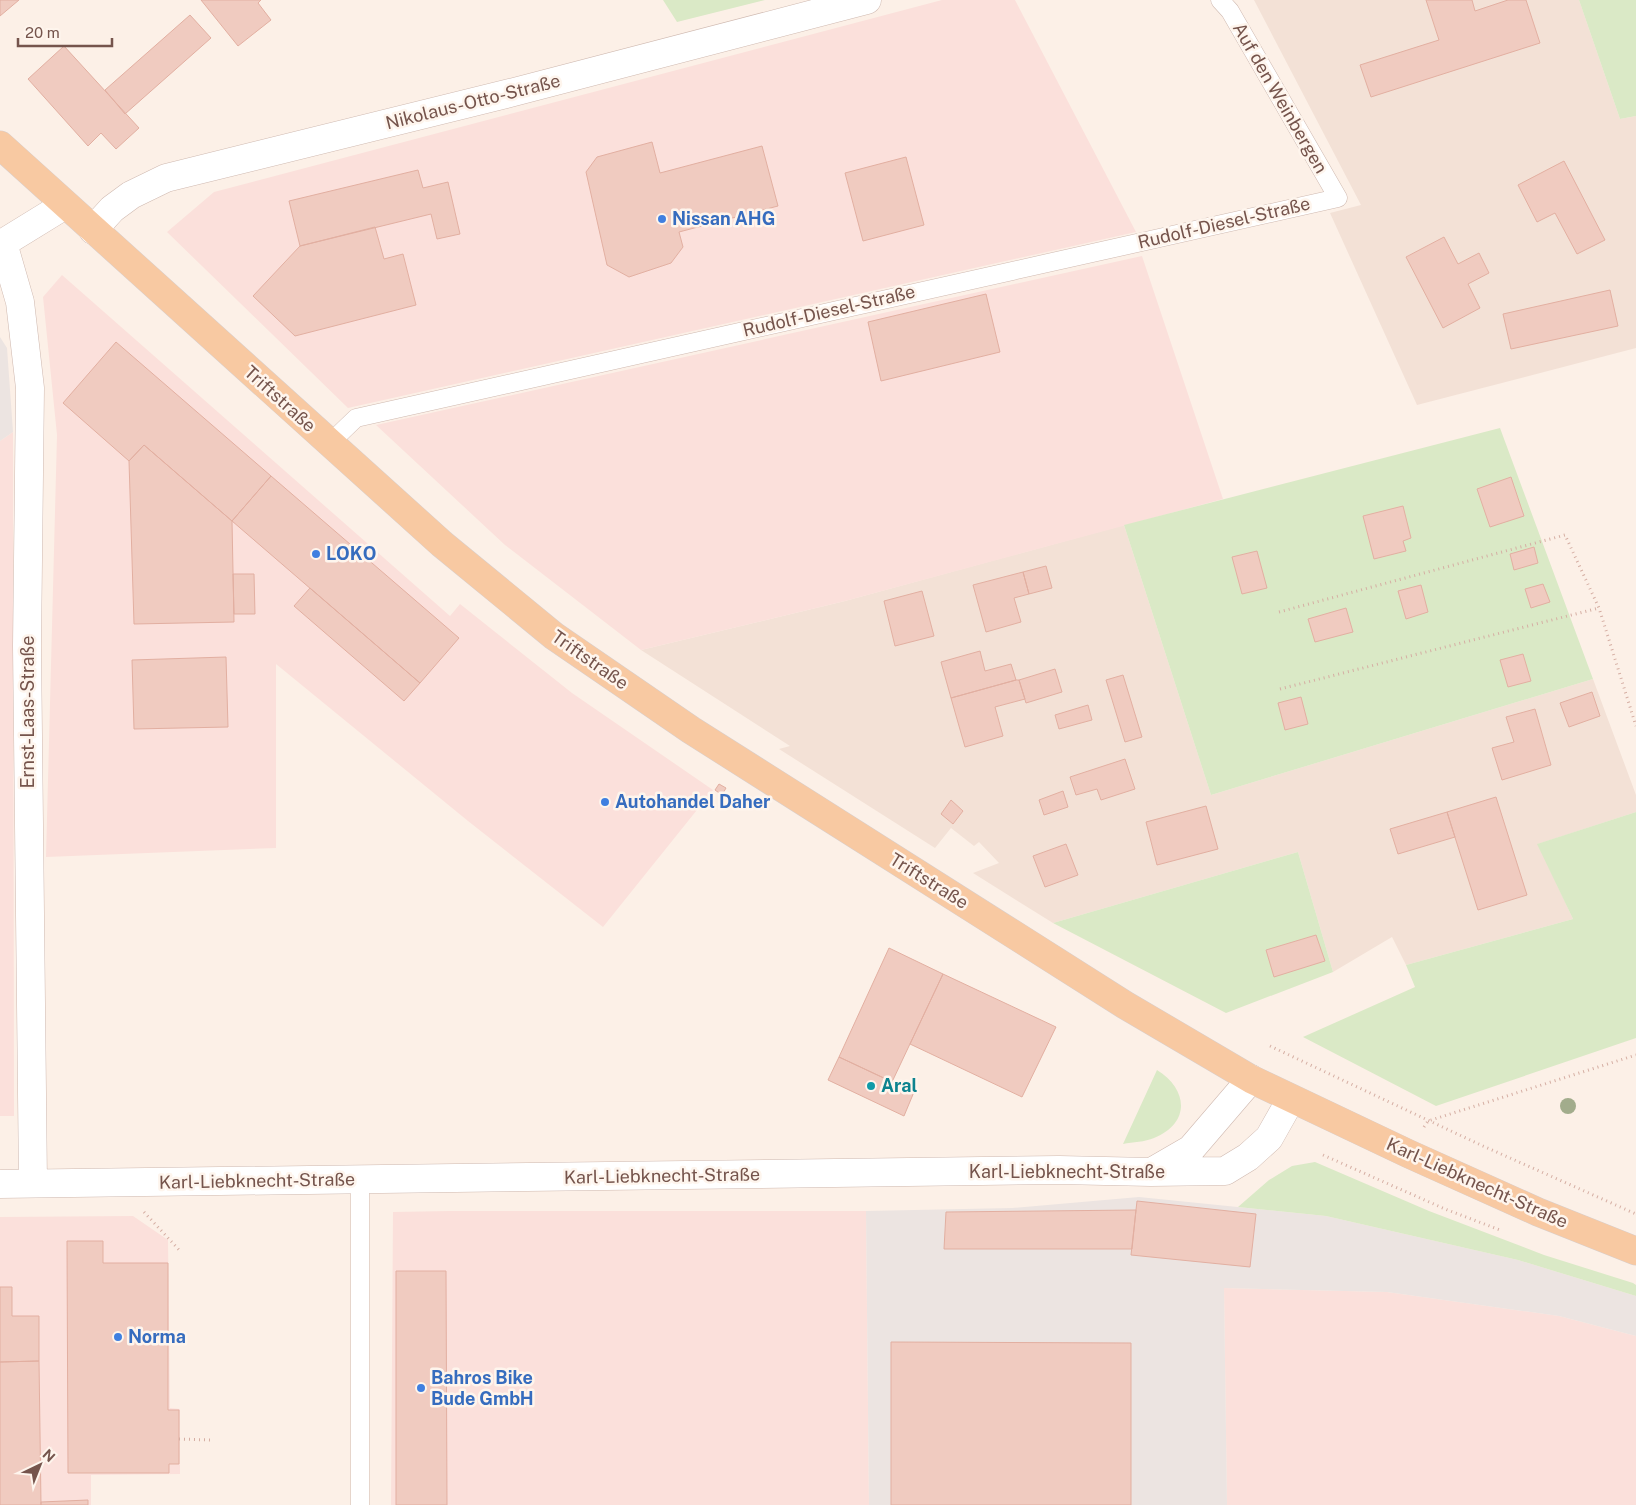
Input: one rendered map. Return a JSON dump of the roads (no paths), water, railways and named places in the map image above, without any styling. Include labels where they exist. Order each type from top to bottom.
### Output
[{"type":"main road","name":"Triftstraße","points":[[0,145],[442,544],[562,642],[691,730],[925,879],[1125,1005],[1251,1079]]},
{"type":"main road","name":"Karl-Liebknecht-Straße","points":[[1251,1079],[1409,1154],[1538,1212],[1636,1251]]},
{"type":"street","name":"Nikolaus-Otto-Straße","points":[[93,230],[112,209],[131,195],[166,178],[505,94],[867,0]]},
{"type":"street","points":[[2,244],[65,205]]},
{"type":"street","name":"Ernst-Laas-Straße","points":[[2,244],[20,302],[30,388],[27,656],[33,1183]]},
{"type":"street","points":[[1152,1172],[1191,1149],[1251,1079]]},
{"type":"street","name":"Karl-Liebknecht-Straße","points":[[0,1184],[1059,1170],[1225,1171],[1248,1157],[1269,1138],[1292,1099]]},
{"type":"lane","name":"Auf den Weinbergen","points":[[1220,0],[1230,11],[1338,198]]},
{"type":"lane","name":"Rudolf-Diesel-Straße","points":[[330,443],[356,418],[1338,198]]},
{"type":"lane","points":[[360,1179],[360,1505]]},
{"type":"place","name":"Nissan AHG","points":[[662,219]]},
{"type":"place","name":"LOKO","points":[[316,554]]},
{"type":"place","name":"Autohandel Daher","points":[[605,802]]},
{"type":"place","name":"Aral","points":[[871,1086]]},
{"type":"place","name":"Norma","points":[[118,1337]]},
{"type":"place","name":"Bahros Bike Bude GmbH","points":[[421,1388]]}]
